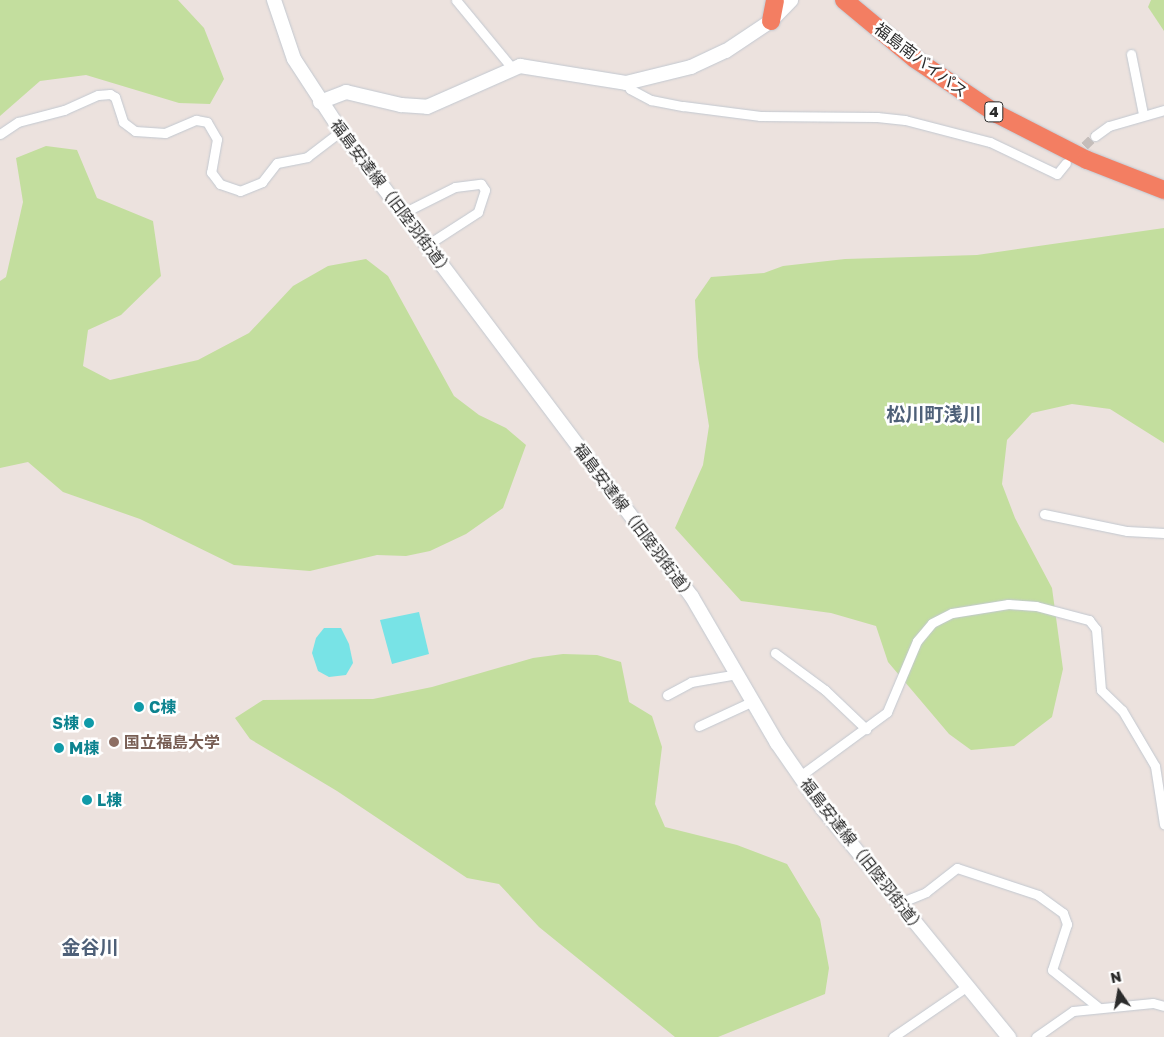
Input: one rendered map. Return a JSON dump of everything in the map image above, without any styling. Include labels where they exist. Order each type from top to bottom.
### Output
[{"type":"highway","points":[[771,21],[775,0]]},
{"type":"highway","name":"福島南バイパス","points":[[844,0],[928,69],[997,114],[1087,160],[1164,190]]},
{"type":"highway","name":"福島南バイパス","points":[[861,0],[925,53],[976,88],[1082,147],[1164,181]]},
{"type":"main road","name":"福島安達線（旧陸羽街道）","points":[[274,0],[294,59],[320,102],[692,597],[800,776],[898,904],[1009,1037]]},
{"type":"main road","points":[[320,102],[346,92],[401,105],[427,107],[512,68],[550,70],[626,83],[691,67],[726,51],[771,21],[791,0]]},
{"type":"street","points":[[456,0],[512,68]]},
{"type":"street","points":[[1131,54],[1143,114]]},
{"type":"street","points":[[626,83],[630,89],[651,100],[683,106],[760,116],[877,117],[905,120],[990,142],[1057,174],[1066,163]]},
{"type":"street","points":[[0,134],[18,122],[64,110],[98,95],[110,94],[115,98],[123,122],[135,131],[165,133],[196,120],[207,122],[217,139],[210,172],[220,184],[240,191],[262,182],[277,163],[307,156],[341,131]]},
{"type":"street","points":[[1095,136],[1109,126],[1143,114],[1164,110]]},
{"type":"street","points":[[403,213],[455,187],[480,184],[485,190],[478,212],[427,245]]},
{"type":"street","points":[[1044,514],[1127,531],[1164,533]]},
{"type":"street","points":[[800,776],[887,712],[917,641],[932,623],[952,613],[1018,603],[1089,620],[1096,629],[1101,690],[1122,710],[1155,766],[1164,824]]},
{"type":"street","points":[[775,653],[825,690],[866,729]]},
{"type":"street","points":[[667,695],[691,682],[738,674]]},
{"type":"street","points":[[699,726],[753,701]]},
{"type":"street","points":[[898,904],[926,892],[957,868],[1038,895],[1063,913],[1067,924],[1052,970],[1098,1007]]},
{"type":"street","points":[[893,1037],[966,987]]},
{"type":"street","points":[[1036,1037],[1064,1014],[1098,1007],[1164,1006]]},
{"type":"green space","points":[[0,0],[178,0],[204,28],[224,79],[210,104],[179,103],[86,75],[40,81],[0,116]]},
{"type":"green space","points":[[1151,0],[1164,0],[1164,31],[1148,7]]},
{"type":"green space","points":[[46,146],[77,150],[97,198],[153,221],[161,276],[121,315],[88,330],[83,366],[110,380],[198,360],[249,333],[293,286],[328,266],[366,259],[388,276],[454,396],[479,415],[506,428],[526,445],[503,508],[466,534],[430,551],[406,556],[377,555],[310,571],[234,565],[140,519],[63,492],[28,462],[0,468],[0,281],[6,277],[23,202],[16,158]]},
{"type":"green space","points":[[1164,228],[1164,443],[1110,409],[1072,404],[1032,413],[1007,440],[1002,484],[1015,518],[1052,588],[1063,669],[1052,717],[1014,746],[971,750],[949,734],[888,662],[876,626],[831,613],[741,601],[675,528],[703,465],[709,426],[698,357],[695,300],[711,277],[764,273],[783,266],[845,259],[977,255]]},
{"type":"green space","points":[[563,654],[597,655],[621,662],[629,702],[652,716],[662,747],[655,804],[665,827],[737,845],[787,864],[820,919],[829,968],[825,994],[718,1037],[675,1037],[539,927],[499,884],[467,878],[337,791],[250,739],[235,718],[263,700],[373,699],[432,687],[533,658]]},
{"type":"water","points":[[419,612],[429,654],[392,664],[380,620]]},
{"type":"water","points":[[324,628],[341,628],[349,644],[353,663],[346,675],[329,677],[318,671],[312,653],[316,638]]},
{"type":"tunnel","points":[[1075,155],[1095,136]]},
{"type":"place","name":"C棟","points":[[139,707]]},
{"type":"place","name":"S棟","points":[[89,723]]},
{"type":"place","name":"国立福島大学","points":[[114,742]]},
{"type":"place","name":"M棟","points":[[59,748]]},
{"type":"place","name":"L棟","points":[[87,800]]},
{"type":"district","name":"松川町浅川","points":[[934,414]]},
{"type":"district","name":"金谷川","points":[[90,947]]}]
